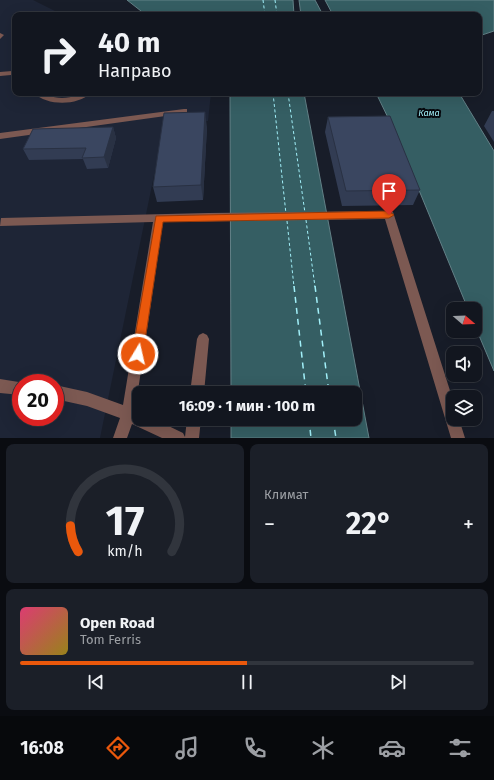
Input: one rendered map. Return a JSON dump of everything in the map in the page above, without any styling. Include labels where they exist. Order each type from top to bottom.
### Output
[{"type":"lane","points":[[0,74],[12,73]]},
{"type":"lane","points":[[42,96],[54,100],[66,101],[82,96]]},
{"type":"lane","points":[[0,136],[184,111]]},
{"type":"lane","points":[[1,222],[208,216],[389,215],[458,438]]},
{"type":"lane","points":[[120,438],[128,414],[159,218]]},
{"type":"lane","points":[[198,386],[203,339]]},
{"type":"lane","points":[[0,386],[12,387]]},
{"type":"lane","points":[[64,393],[72,394],[128,414],[178,438]]},
{"type":"lane","points":[[192,438],[193,426]]},
{"type":"shaded area","points":[[0,0],[33,0],[57,12],[12,12],[12,96],[211,96],[208,121],[165,122],[100,438],[0,438]]},
{"type":"water","points":[[127,0],[293,0],[294,12],[142,12]]},
{"type":"water","points":[[299,0],[315,0],[321,12],[301,12]]},
{"type":"water","points":[[325,0],[494,0],[494,31],[482,35],[482,12],[331,12]]},
{"type":"water","points":[[230,96],[305,96],[359,386],[231,386]]},
{"type":"water","name":"Кама","points":[[377,96],[461,96],[494,151],[494,371],[480,338],[482,338],[482,302],[465,302],[395,132]]},
{"type":"water","points":[[362,401],[369,438],[231,438],[231,426],[362,426]]},
{"type":"building","points":[[205,112],[201,185],[153,187],[164,113]]},
{"type":"building","points":[[390,116],[420,190],[346,191],[328,117]]},
{"type":"building","points":[[113,127],[104,157],[82,158],[86,148],[23,149],[33,129]]},
{"type":"ferry route","points":[[263,0],[265,12]]},
{"type":"ferry route","points":[[275,0],[277,12]]},
{"type":"ferry route","points":[[273,96],[286,214]]},
{"type":"ferry route","points":[[288,96],[305,213]]},
{"type":"ferry route","points":[[306,220],[315,287]]},
{"type":"ferry route","points":[[287,221],[294,287]]},
{"type":"ferry route","points":[[294,286],[305,386]]},
{"type":"ferry route","points":[[315,286],[328,386]]},
{"type":"ferry route","points":[[310,426],[311,438]]},
{"type":"ferry route","points":[[334,426],[336,438]]},
{"type":"route","points":[[138,354],[159,218],[208,216],[389,215]]}]
